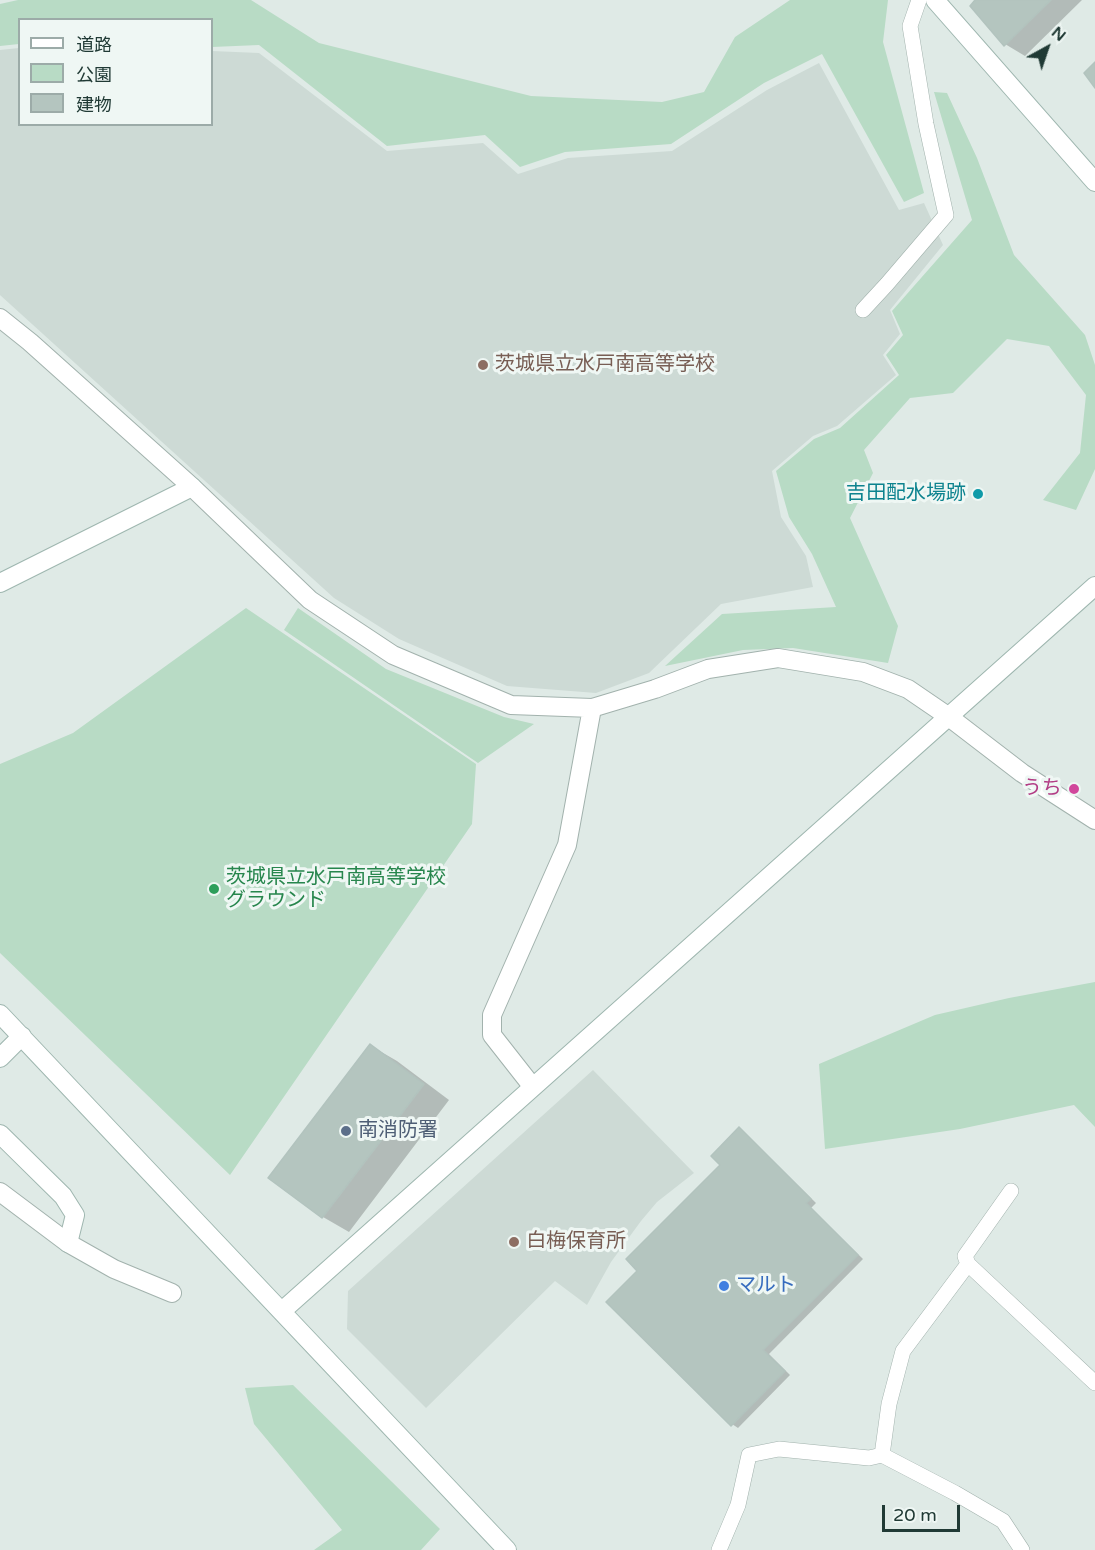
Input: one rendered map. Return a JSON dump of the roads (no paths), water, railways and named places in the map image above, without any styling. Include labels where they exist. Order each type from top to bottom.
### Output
[{"type":"street","points":[[935,0],[1095,182]]},
{"type":"street","points":[[0,318],[30,342],[192,487],[310,600],[393,655],[511,705],[592,708],[655,689],[708,669],[778,658],[863,672],[908,689],[1023,773],[1095,820]]},
{"type":"street","points":[[0,583],[192,487]]},
{"type":"street","points":[[282,1311],[1095,586]]},
{"type":"street","points":[[532,1086],[492,1035],[492,1015],[567,845],[592,708]]},
{"type":"street","points":[[0,1014],[507,1550]]},
{"type":"street","points":[[0,1058],[22,1036]]},
{"type":"street","points":[[0,1134],[63,1196],[75,1215],[68,1243]]},
{"type":"street","points":[[0,1192],[68,1243],[114,1269],[172,1293]]},
{"type":"lane","points":[[863,310],[946,215],[926,124],[910,26],[919,0]]},
{"type":"lane","points":[[1011,1191],[964,1256],[968,1264],[1095,1383]]},
{"type":"lane","points":[[882,1455],[889,1404],[903,1352],[968,1264]]},
{"type":"lane","points":[[719,1550],[738,1505],[749,1455],[779,1449],[869,1458],[882,1455],[1003,1521],[1022,1550]]},
{"type":"place","name":"茨城県立水戸南高等学校","points":[[483,365]]},
{"type":"place","name":"吉田配水場跡","points":[[978,494]]},
{"type":"place","name":"うち","points":[[1074,789]]},
{"type":"place","name":"茨城県立水戸南高等学校 グラウンド","points":[[214,889]]},
{"type":"place","name":"南消防署","points":[[346,1131]]},
{"type":"place","name":"白梅保育所","points":[[514,1242]]},
{"type":"place","name":"マルト","points":[[724,1286]]}]
